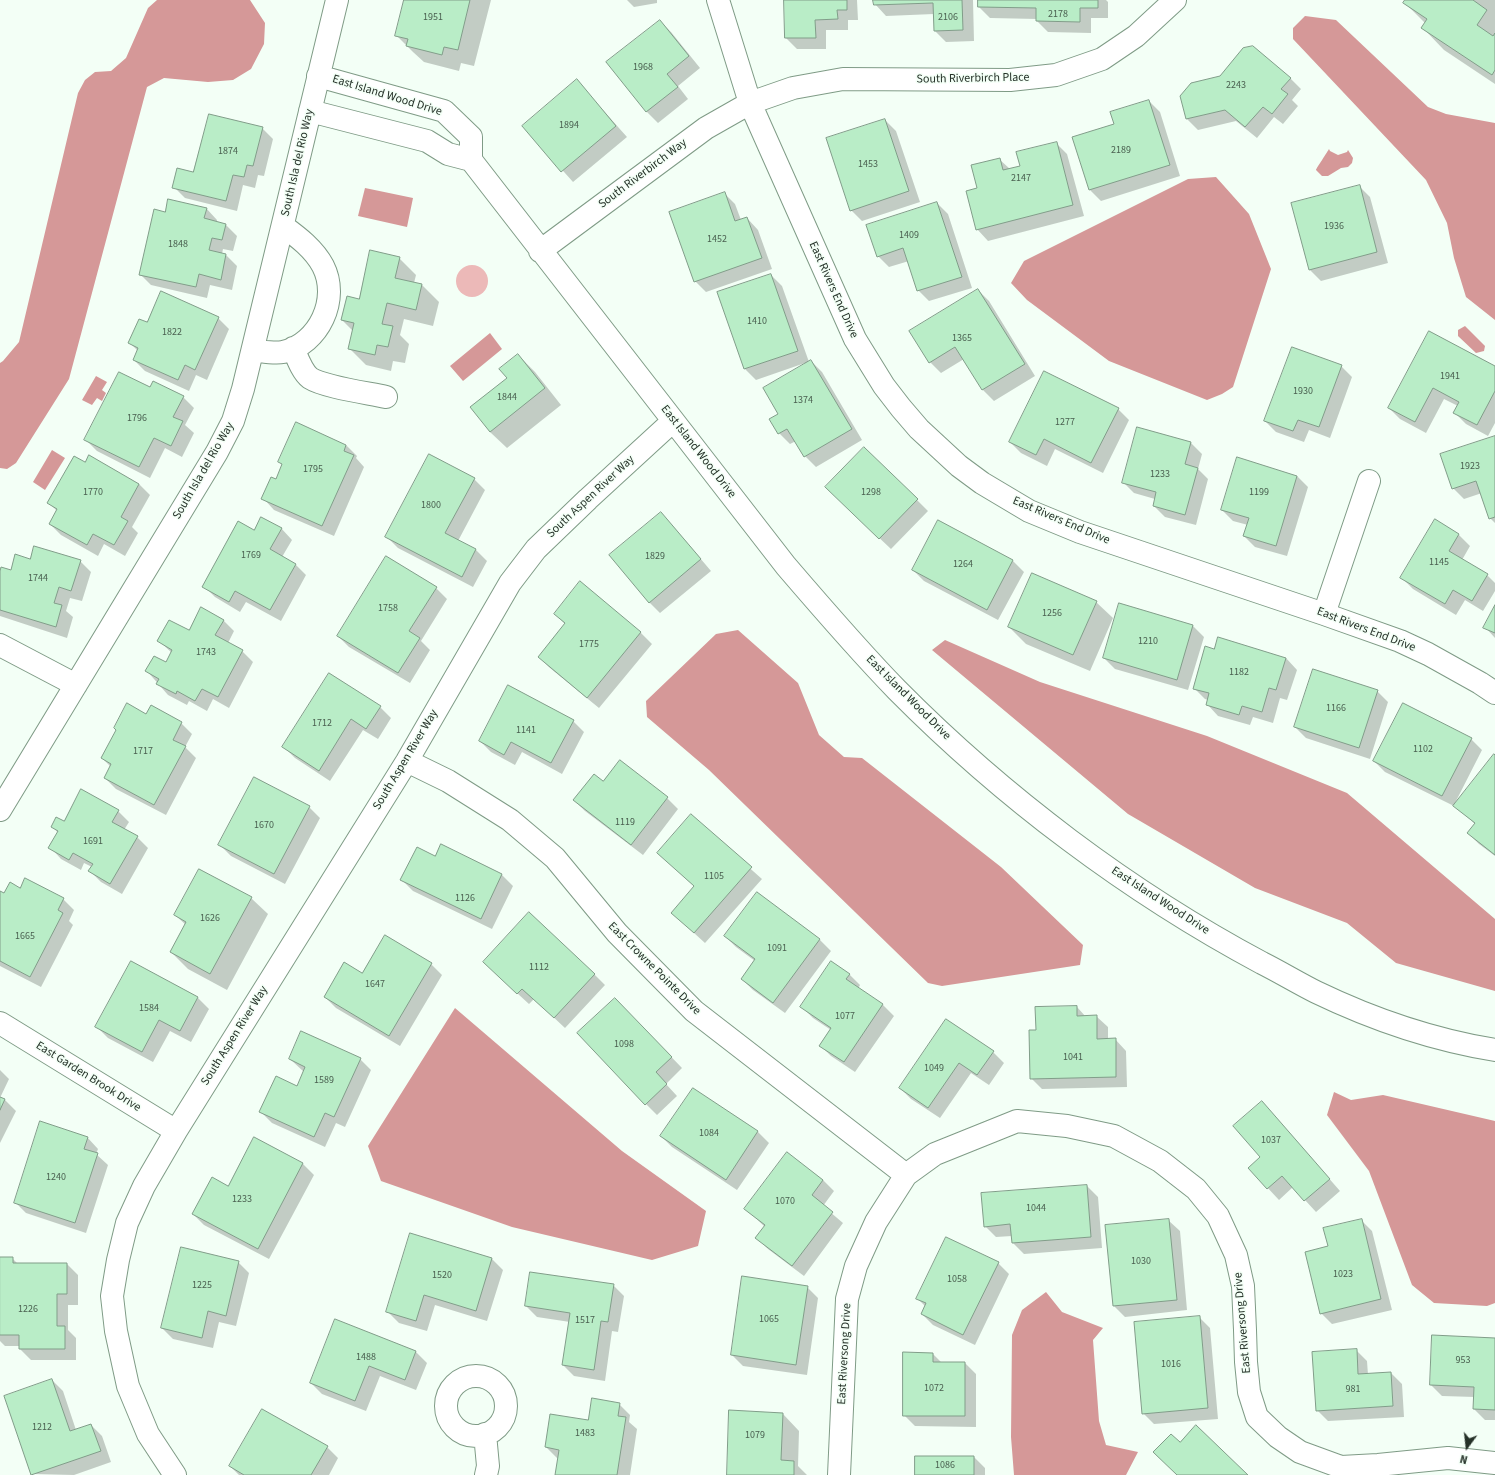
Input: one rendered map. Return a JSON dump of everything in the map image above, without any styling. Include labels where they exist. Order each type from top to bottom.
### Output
[{"type":"street","name":"South Isla del Rio Way","points":[[0,810],[218,452],[233,421],[253,350],[337,0]]},
{"type":"street","name":"East Rivers End Drive","points":[[718,0],[750,103],[855,339],[884,386],[910,419],[959,466],[1005,498],[1029,511],[1080,532],[1400,641],[1428,654],[1495,693]]},
{"type":"street","name":"South Riverbirch Place","points":[[750,103],[793,88],[843,79],[1010,80],[1056,75],[1102,59],[1136,36],[1175,0]]},
{"type":"street","name":"East Island Wood Drive","points":[[318,76],[444,112],[472,137],[471,160],[540,251],[786,566],[840,630],[898,691],[964,753],[1022,803],[1083,849],[1158,901],[1229,945],[1316,992],[1349,1007],[1418,1031],[1453,1041],[1495,1050]]},
{"type":"street","name":"South Riverbirch Way","points":[[540,251],[706,128],[750,103]]},
{"type":"street","points":[[310,111],[427,141],[448,154],[471,160]]},
{"type":"street","points":[[253,350],[282,352],[303,344],[313,335],[321,321],[328,303],[329,286],[324,268],[314,252],[282,226]]},
{"type":"street","points":[[293,348],[302,368],[310,377],[322,383],[386,397]]},
{"type":"street","name":"South Aspen River Way","points":[[176,1131],[407,761],[510,583],[536,549],[588,498],[673,420]]},
{"type":"street","points":[[1324,614],[1369,481]]},
{"type":"street","points":[[0,645],[76,685]]},
{"type":"street","name":"East Crowne Pointe Drive","points":[[407,761],[448,780],[510,820],[555,858],[617,933],[694,1011],[906,1175]]},
{"type":"street","name":"East Garden Brook Drive","points":[[0,1023],[176,1131]]},
{"type":"street","name":"East Riversong Drive","points":[[839,1475],[847,1299],[856,1266],[876,1222],[906,1175],[935,1154],[1017,1121],[1068,1126],[1114,1136],[1160,1160],[1196,1189],[1218,1216],[1236,1255],[1243,1286],[1246,1330],[1246,1362],[1249,1392],[1257,1417],[1278,1437],[1300,1452],[1341,1467],[1448,1458],[1495,1463]]},
{"type":"street","points":[[175,1475],[148,1434],[128,1386],[116,1331],[112,1296],[118,1260],[127,1223],[144,1186],[176,1131]]},
{"type":"street","points":[[485,1434],[488,1466],[486,1475]]},
{"type":"shaded area","points":[[157,0],[250,0],[265,23],[264,44],[251,69],[233,80],[208,82],[164,78],[147,87],[69,379],[16,463],[7,469],[0,468],[0,363],[19,342],[78,93],[85,80],[95,72],[111,71],[126,58],[148,8]]},
{"type":"shaded area","points":[[1305,16],[1336,20],[1428,107],[1446,114],[1495,123],[1495,320],[1466,297],[1454,258],[1447,223],[1426,180],[1293,39],[1293,28]]},
{"type":"shaded area","points":[[1329,149],[1338,155],[1347,152],[1348,150],[1353,158],[1352,163],[1348,167],[1341,168],[1328,176],[1322,176],[1316,170]]},
{"type":"shaded area","points":[[1216,177],[1249,214],[1271,269],[1233,387],[1222,394],[1207,400],[1109,361],[1027,300],[1011,283],[1024,261],[1188,179]]},
{"type":"shaded area","points":[[365,188],[413,198],[407,227],[358,216]]},
{"type":"shaded area","points":[[469,265],[475,265],[485,272],[488,281],[487,287],[481,294],[475,297],[469,297],[459,290],[456,284],[456,278],[463,268]]},
{"type":"shaded area","points":[[1465,326],[1485,346],[1484,351],[1476,353],[1458,336],[1458,330]]},
{"type":"shaded area","points":[[490,333],[502,349],[463,381],[450,366]]},
{"type":"shaded area","points":[[96,376],[107,382],[102,390],[106,393],[102,401],[97,398],[92,405],[82,400]]},
{"type":"shaded area","points":[[52,450],[65,458],[45,490],[33,482]]},
{"type":"shaded area","points":[[738,630],[798,683],[819,735],[844,757],[862,758],[1001,867],[1083,945],[1080,965],[942,986],[928,983],[709,770],[647,717],[646,701],[716,634]]},
{"type":"shaded area","points":[[945,640],[1040,682],[1207,736],[1347,793],[1495,919],[1495,991],[1396,963],[1347,923],[1255,888],[1128,814],[932,650]]},
{"type":"shaded area","points":[[455,1008],[622,1151],[706,1211],[698,1246],[652,1260],[512,1227],[381,1181],[368,1146]]},
{"type":"shaded area","points":[[1334,1092],[1351,1100],[1383,1095],[1495,1121],[1495,1303],[1487,1306],[1434,1303],[1412,1285],[1369,1171],[1327,1115]]},
{"type":"shaded area","points":[[1046,1292],[1062,1312],[1103,1328],[1093,1340],[1099,1421],[1106,1445],[1138,1452],[1126,1475],[1014,1475],[1011,1437],[1012,1335],[1022,1310]]},
{"type":"building","points":[[404,0],[470,0],[458,50],[444,47],[442,55],[406,46],[408,39],[395,36]]},
{"type":"building","points":[[784,0],[847,0],[847,10],[837,10],[838,19],[815,20],[816,38],[785,38]]},
{"type":"building","points":[[873,0],[962,0],[963,30],[934,31],[933,3],[874,5]]},
{"type":"building","points":[[978,0],[1098,0],[1098,8],[1080,8],[1080,22],[1036,21],[1036,8],[978,7]]},
{"type":"building","points":[[1405,0],[1473,0],[1487,10],[1477,25],[1493,36],[1495,33],[1495,70],[1492,75],[1421,28],[1427,19],[1403,3]]},
{"type":"building","points":[[660,20],[689,56],[667,74],[678,87],[646,112],[606,62]]},
{"type":"building","points":[[1253,46],[1291,78],[1281,89],[1288,94],[1272,114],[1263,107],[1245,127],[1225,110],[1186,119],[1180,96],[1191,83],[1220,76],[1243,48]]},
{"type":"building","points":[[577,79],[616,126],[561,172],[522,126]]},
{"type":"building","points":[[1149,100],[1170,165],[1089,190],[1072,137],[1114,124],[1110,112]]},
{"type":"building","points":[[209,114],[263,127],[253,166],[247,165],[244,177],[233,175],[226,201],[172,188],[177,168],[193,172]]},
{"type":"building","points":[[885,119],[909,191],[850,211],[826,138]]},
{"type":"building","points":[[1057,142],[1073,205],[976,230],[966,191],[977,188],[971,165],[1000,158],[1003,170],[1020,166],[1016,152]]},
{"type":"building","points":[[1360,185],[1377,252],[1309,270],[1291,203]]},
{"type":"building","points":[[725,192],[735,221],[747,217],[762,258],[694,282],[669,212]]},
{"type":"building","points":[[168,199],[207,208],[204,218],[226,224],[222,240],[212,238],[209,250],[226,254],[221,280],[199,274],[196,287],[139,275],[154,209],[165,212]]},
{"type":"building","points":[[937,202],[962,277],[917,291],[903,248],[877,257],[866,225]]},
{"type":"building","points":[[370,250],[400,257],[395,278],[422,284],[416,310],[387,303],[382,324],[393,326],[388,347],[377,345],[375,355],[348,349],[354,323],[341,320],[347,296],[359,299]]},
{"type":"building","points":[[771,274],[798,351],[744,369],[717,292]]},
{"type":"building","points":[[978,289],[1025,364],[982,390],[955,347],[929,363],[909,331]]},
{"type":"building","points":[[161,291],[219,317],[195,370],[185,365],[178,380],[133,360],[138,348],[128,343],[139,319],[147,322]]},
{"type":"building","points":[[1429,331],[1495,366],[1495,391],[1477,425],[1453,413],[1459,402],[1433,388],[1415,422],[1388,408]]},
{"type":"building","points":[[1292,347],[1342,365],[1319,427],[1298,420],[1293,431],[1264,421]]},
{"type":"building","points":[[518,354],[545,388],[490,432],[470,407],[507,378],[499,369]]},
{"type":"building","points":[[811,360],[852,429],[804,457],[787,429],[778,434],[769,419],[778,414],[763,388]]},
{"type":"building","points":[[1044,371],[1119,408],[1091,463],[1044,439],[1036,455],[1009,442]]},
{"type":"building","points":[[119,372],[150,387],[153,381],[184,396],[173,417],[183,421],[171,446],[154,438],[139,467],[84,440]]},
{"type":"building","points":[[296,422],[346,445],[344,451],[354,455],[322,526],[261,499],[271,477],[276,479],[282,464],[278,462]]},
{"type":"building","points":[[1137,427],[1191,442],[1185,464],[1198,468],[1185,515],[1153,506],[1156,492],[1122,483]]},
{"type":"building","points":[[1495,436],[1495,517],[1489,519],[1476,481],[1452,489],[1440,454]]},
{"type":"building","points":[[864,447],[918,499],[879,539],[825,487]]},
{"type":"building","points":[[429,454],[475,478],[445,533],[476,549],[462,577],[385,537]]},
{"type":"building","points":[[89,455],[139,484],[121,517],[128,521],[114,545],[93,534],[87,545],[49,524],[57,509],[47,503],[74,456],[85,462]]},
{"type":"building","points":[[1237,457],[1297,476],[1276,546],[1243,536],[1249,518],[1221,510]]},
{"type":"building","points":[[661,512],[701,559],[649,603],[609,555]]},
{"type":"building","points":[[261,517],[282,528],[270,549],[296,564],[270,610],[235,591],[229,602],[202,587],[238,521],[254,530]]},
{"type":"building","points":[[1435,519],[1459,534],[1449,551],[1488,574],[1472,601],[1453,590],[1445,604],[1400,578]]},
{"type":"building","points":[[938,520],[1013,560],[987,610],[912,570]]},
{"type":"building","points":[[34,546],[81,560],[71,591],[59,587],[54,603],[62,605],[56,627],[0,610],[1,567],[11,570],[15,554],[30,559]]},
{"type":"building","points":[[386,556],[437,587],[409,631],[420,638],[398,673],[337,636]]},
{"type":"building","points":[[1032,573],[1097,601],[1073,655],[1008,627]]},
{"type":"building","points":[[580,581],[641,632],[587,698],[538,657],[565,623],[554,614]]},
{"type":"building","points":[[1119,603],[1193,625],[1177,680],[1103,658]]},
{"type":"building","points":[[1495,605],[1495,633],[1483,628]]},
{"type":"building","points":[[201,607],[224,620],[215,635],[243,650],[218,697],[202,689],[195,701],[177,691],[176,694],[156,684],[159,679],[145,671],[154,656],[166,662],[172,650],[157,641],[169,620],[189,630]]},
{"type":"building","points":[[1218,637],[1286,658],[1276,690],[1269,688],[1262,712],[1242,706],[1239,715],[1206,705],[1209,693],[1193,689],[1205,646],[1214,649]]},
{"type":"building","points":[[1313,669],[1378,690],[1359,748],[1294,727]]},
{"type":"building","points":[[329,673],[381,706],[366,729],[351,719],[319,771],[282,747]]},
{"type":"building","points":[[508,685],[574,720],[551,763],[511,742],[504,755],[479,741]]},
{"type":"building","points":[[127,703],[146,714],[151,705],[182,722],[173,740],[186,746],[154,805],[104,778],[111,764],[101,758],[116,730],[114,728]]},
{"type":"building","points":[[1403,703],[1472,738],[1442,796],[1373,761]]},
{"type":"building","points":[[1494,754],[1495,855],[1467,833],[1475,823],[1453,806]]},
{"type":"building","points":[[620,760],[668,797],[631,845],[573,800],[594,774],[603,781]]},
{"type":"building","points":[[254,777],[310,806],[274,874],[218,845]]},
{"type":"building","points":[[81,789],[119,810],[112,822],[138,836],[110,884],[88,871],[93,864],[73,853],[69,860],[48,848],[58,831],[51,827],[56,817],[64,821]]},
{"type":"building","points":[[691,814],[752,867],[694,933],[671,913],[694,886],[657,853]]},
{"type":"building","points":[[441,844],[502,874],[481,919],[400,880],[417,847],[435,856]]},
{"type":"building","points":[[199,869],[252,897],[210,974],[170,952],[186,922],[174,915]]},
{"type":"building","points":[[25,878],[64,898],[58,910],[63,913],[30,977],[0,961],[0,891],[4,893],[10,882],[20,888]]},
{"type":"building","points":[[757,892],[820,939],[773,1003],[741,979],[755,959],[724,936]]},
{"type":"building","points":[[529,912],[595,974],[554,1018],[522,989],[517,994],[483,962]]},
{"type":"building","points":[[385,935],[432,963],[389,1036],[324,997],[344,962],[362,973]]},
{"type":"building","points":[[131,961],[198,997],[180,1031],[159,1020],[142,1052],[95,1027]]},
{"type":"building","points":[[831,961],[850,974],[846,979],[883,1004],[844,1062],[819,1046],[831,1028],[800,1007]]},
{"type":"building","points":[[615,998],[672,1057],[656,1072],[667,1084],[645,1105],[577,1033]]},
{"type":"building","points":[[1077,1006],[1077,1016],[1097,1015],[1097,1039],[1116,1038],[1116,1077],[1030,1079],[1029,1030],[1036,1030],[1035,1007]]},
{"type":"building","points":[[946,1019],[994,1051],[977,1075],[959,1063],[928,1108],[899,1088]]},
{"type":"building","points":[[301,1031],[361,1058],[334,1117],[325,1113],[314,1137],[259,1112],[276,1076],[297,1086],[305,1067],[289,1059]]},
{"type":"building","points":[[693,1088],[758,1131],[726,1180],[660,1136]]},
{"type":"building","points":[[0,1097],[5,1099],[0,1110]]},
{"type":"building","points":[[1262,1101],[1330,1179],[1304,1201],[1282,1176],[1267,1189],[1248,1168],[1260,1157],[1233,1126]]},
{"type":"building","points":[[40,1121],[88,1137],[84,1149],[98,1153],[75,1223],[14,1203]]},
{"type":"building","points":[[254,1137],[303,1163],[258,1249],[192,1214],[212,1177],[228,1186]]},
{"type":"building","points":[[787,1152],[823,1180],[812,1195],[833,1212],[792,1266],[755,1238],[765,1225],[744,1209]]},
{"type":"building","points":[[1087,1185],[1091,1237],[1012,1243],[1010,1224],[984,1227],[981,1193]]},
{"type":"building","points":[[1169,1219],[1177,1300],[1113,1306],[1105,1225]]},
{"type":"building","points":[[1362,1219],[1381,1299],[1320,1314],[1305,1252],[1328,1246],[1323,1228]]},
{"type":"building","points":[[410,1233],[492,1258],[476,1311],[424,1295],[416,1321],[386,1312]]},
{"type":"building","points":[[946,1237],[999,1262],[963,1335],[921,1314],[926,1303],[916,1299]]},
{"type":"building","points":[[181,1247],[239,1261],[226,1316],[208,1311],[202,1338],[161,1328]]},
{"type":"building","points":[[0,1257],[13,1257],[13,1263],[67,1263],[67,1294],[57,1294],[57,1326],[65,1326],[65,1349],[19,1349],[19,1335],[0,1335]]},
{"type":"building","points":[[530,1272],[614,1284],[608,1322],[601,1321],[594,1370],[562,1365],[570,1313],[525,1306]]},
{"type":"building","points":[[742,1276],[808,1286],[796,1365],[731,1355]]},
{"type":"building","points":[[1200,1316],[1208,1408],[1142,1414],[1134,1322]]},
{"type":"building","points":[[335,1319],[416,1351],[405,1380],[369,1366],[355,1401],[310,1383]]},
{"type":"building","points":[[1432,1335],[1495,1338],[1495,1410],[1473,1409],[1474,1387],[1430,1385]]},
{"type":"building","points":[[1357,1349],[1358,1374],[1391,1372],[1393,1406],[1316,1411],[1312,1352]]},
{"type":"building","points":[[903,1352],[933,1353],[933,1362],[965,1362],[965,1416],[903,1416]]},
{"type":"building","points":[[52,1379],[70,1431],[91,1424],[101,1451],[31,1475],[4,1396]]},
{"type":"building","points":[[592,1398],[620,1403],[618,1416],[626,1417],[617,1475],[555,1475],[559,1450],[545,1447],[550,1414],[588,1420]]},
{"type":"building","points":[[262,1409],[328,1446],[311,1475],[244,1475],[229,1466]]},
{"type":"building","points":[[729,1410],[783,1413],[781,1460],[794,1461],[794,1475],[727,1475]]},
{"type":"building","points":[[1196,1425],[1248,1475],[1177,1475],[1153,1452],[1171,1434],[1180,1442]]},
{"type":"building","points":[[915,1456],[974,1456],[974,1475],[915,1475]]}]
